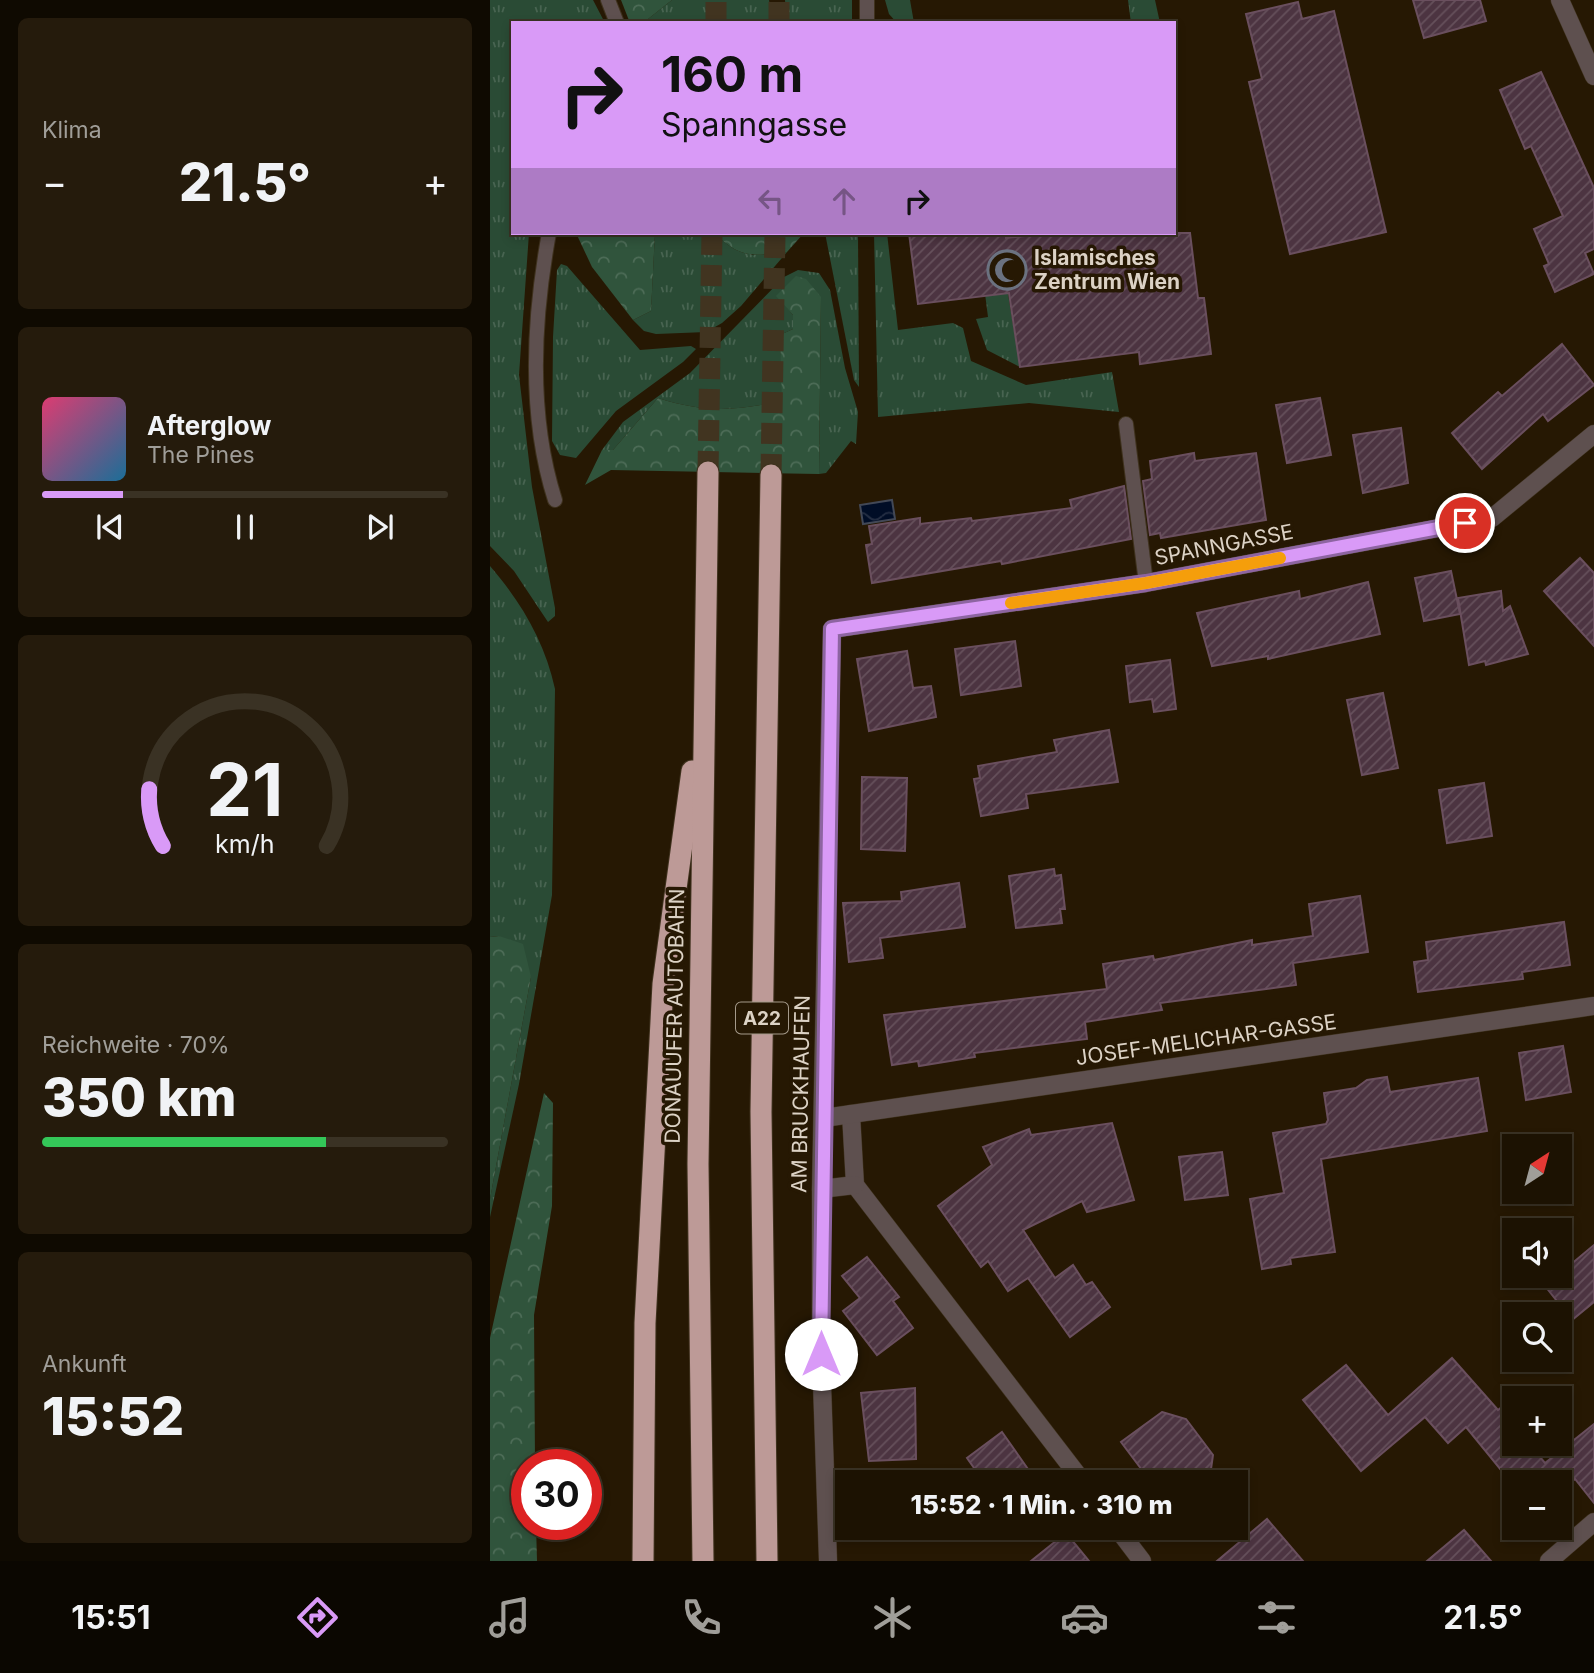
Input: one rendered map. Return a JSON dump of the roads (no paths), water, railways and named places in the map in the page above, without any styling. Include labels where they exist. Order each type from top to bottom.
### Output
[{"type":"highway","name":"DONAUUFER AUTOBAHN","points":[[704,1561],[698,1164],[708,472]]},
{"type":"highway","name":"A22","points":[[766,1561],[761,1112],[771,475]]},
{"type":"highway","points":[[643,1561],[645,1323],[663,984],[704,679]]},
{"type":"street","points":[[1560,0],[1594,76]]},
{"type":"street","name":"SPANNGASSE","points":[[832,629],[1146,583],[1492,517],[1594,434]]},
{"type":"street","name":"AM BRUCKHAUFEN","points":[[828,1561],[821,1354],[821,1189],[832,629]]},
{"type":"street","name":"JOSEF-MELICHAR-GASSE","points":[[824,1118],[1594,1006]]},
{"type":"street","points":[[851,1114],[855,1185],[1074,1470]]},
{"type":"street","points":[[821,1189],[855,1185]]},
{"type":"street","points":[[1549,1561],[1594,1522]]},
{"type":"street","points":[[1126,1540],[1142,1561]]},
{"type":"lane","points":[[608,0],[616,21]]},
{"type":"lane","points":[[867,0],[867,21]]},
{"type":"lane","points":[[549,235],[541,275],[536,415],[542,460],[555,500]]},
{"type":"lane","points":[[1126,424],[1146,583]]},
{"type":"water","points":[[892,500],[895,519],[863,524],[860,505]]},
{"type":"tunnel","points":[[716,0],[716,21]]},
{"type":"tunnel","points":[[779,0],[779,21]]},
{"type":"tunnel","points":[[708,472],[712,235]]},
{"type":"tunnel","points":[[771,475],[775,235]]},
{"type":"place","name":"Islamisches Zentrum Wien","points":[[1007,270]]}]
